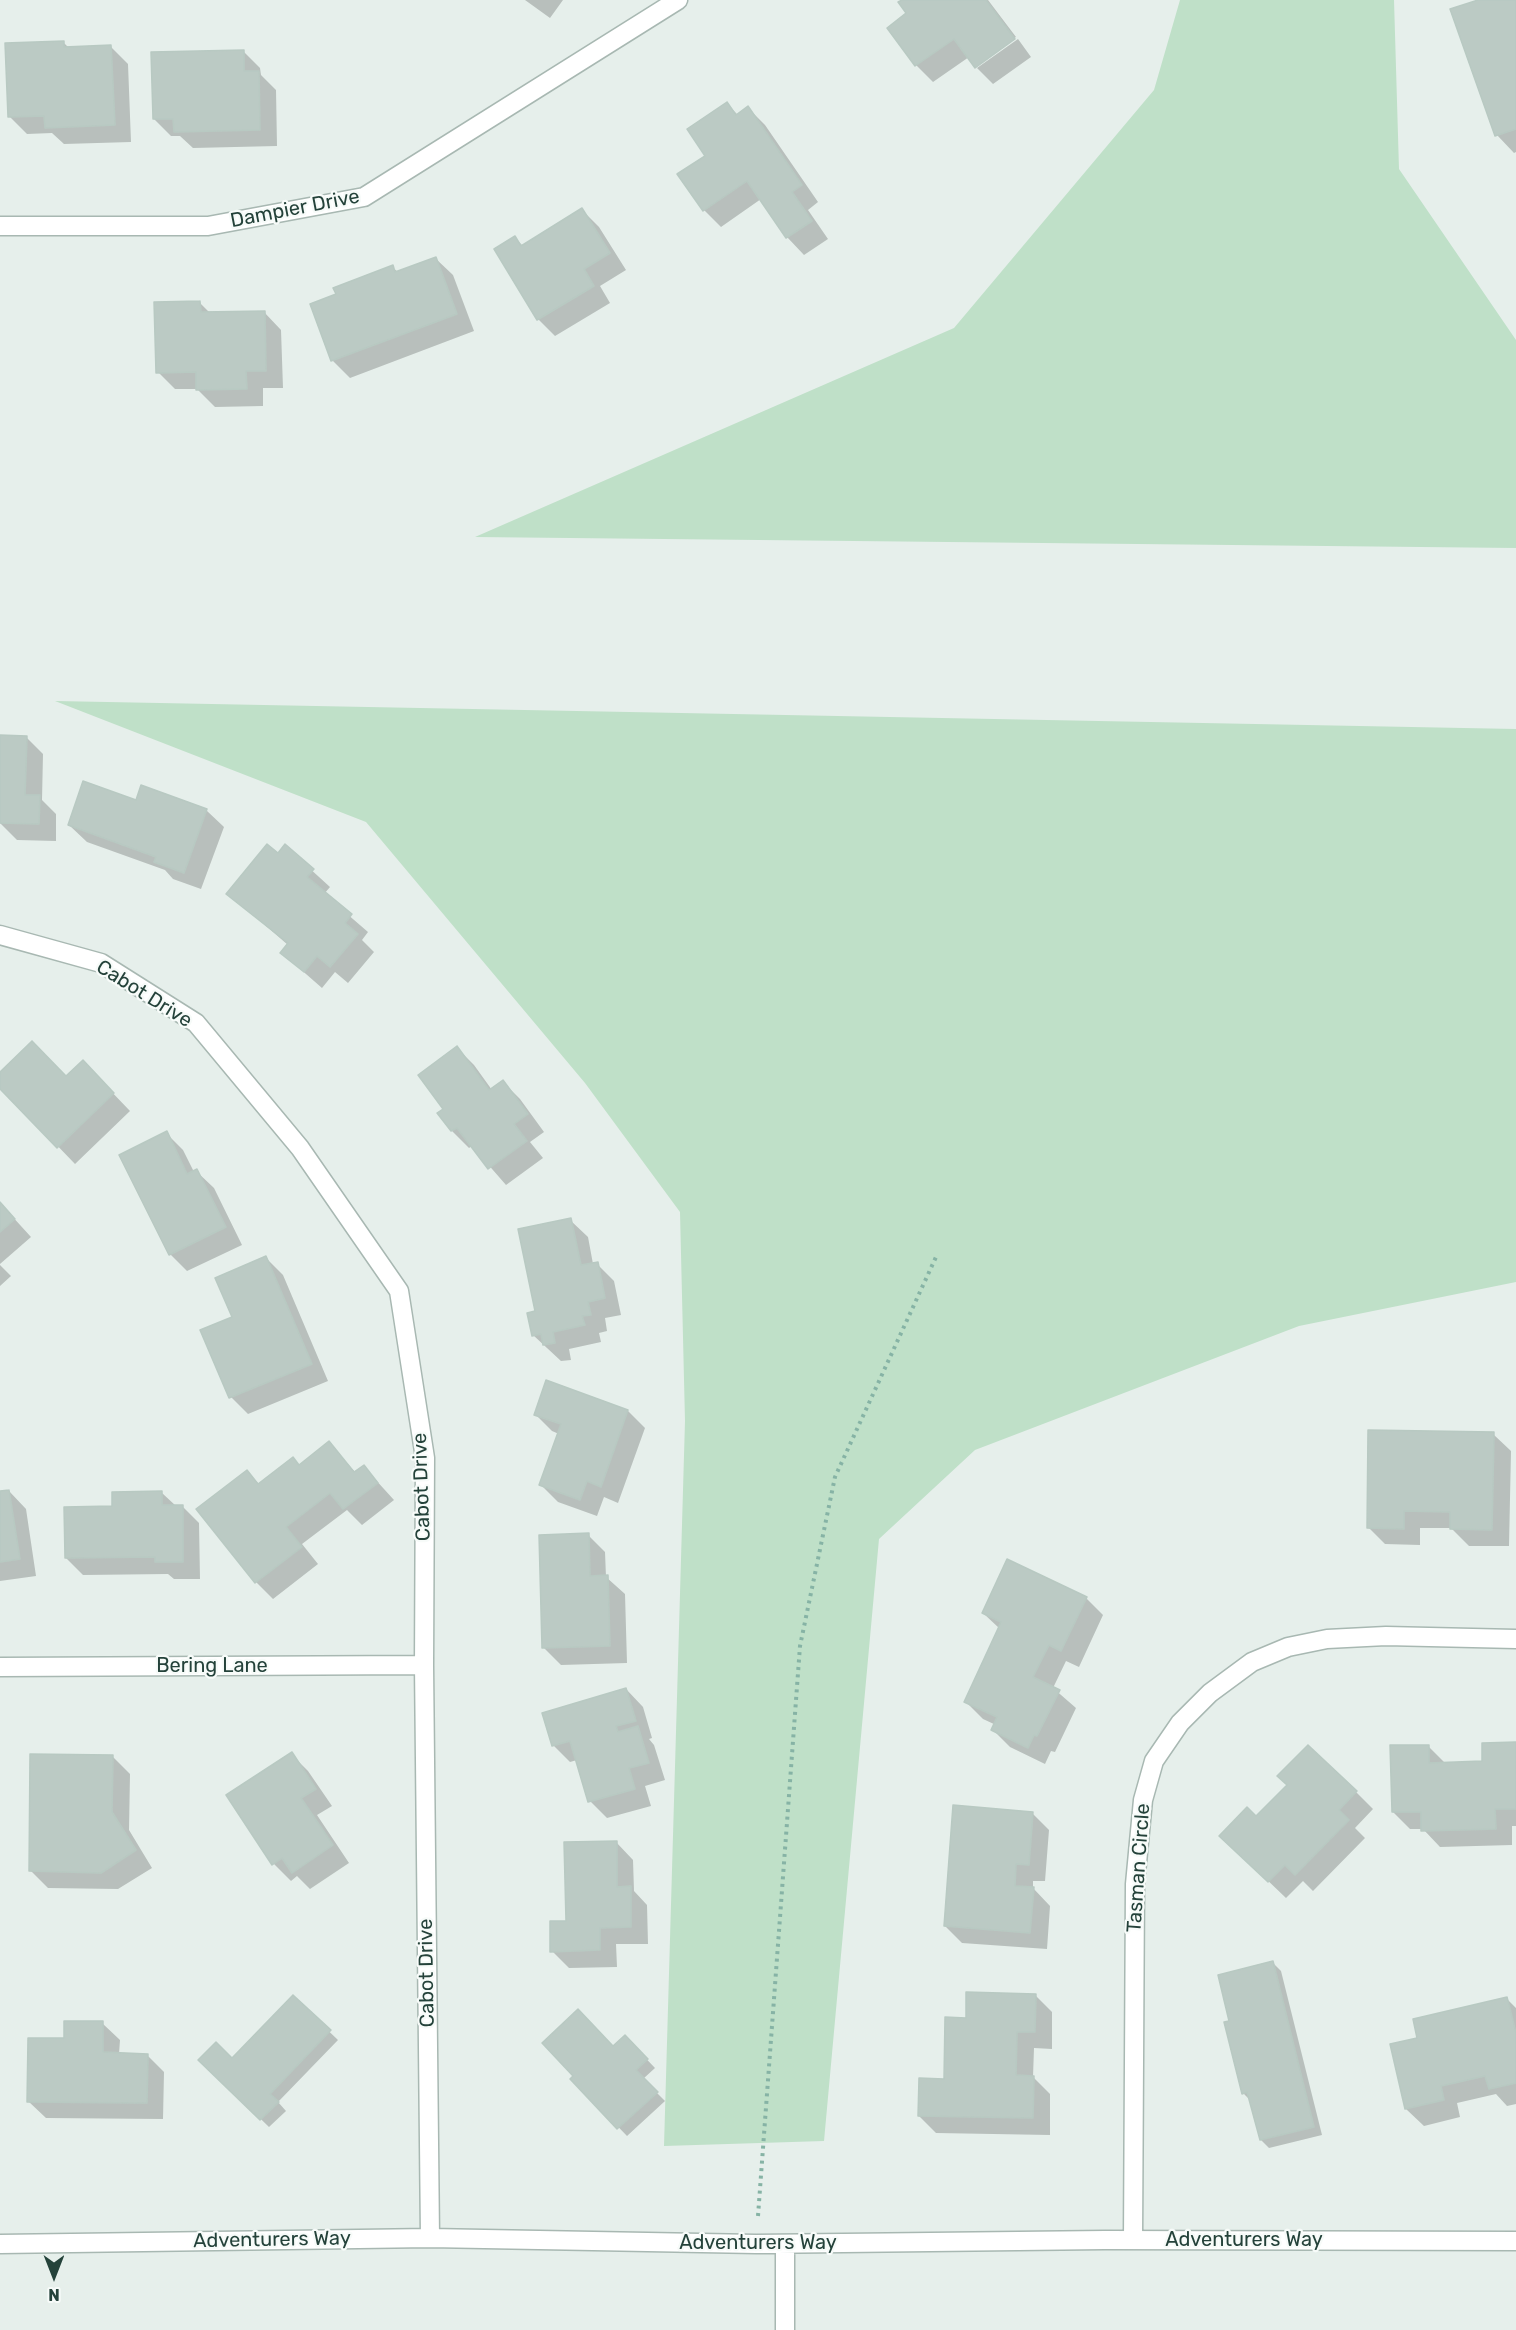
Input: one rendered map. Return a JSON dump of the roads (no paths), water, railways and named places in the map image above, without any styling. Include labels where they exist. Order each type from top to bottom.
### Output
[{"type":"street","name":"Dampier Drive","points":[[0,226],[208,226],[364,197],[678,0]]},
{"type":"street","name":"Cabot Drive","points":[[0,935],[101,963],[196,1023],[300,1148],[399,1291],[425,1458],[424,1665],[430,2238]]},
{"type":"street","name":"Tasman Circle","points":[[1133,2240],[1135,1884],[1143,1800],[1154,1761],[1180,1723],[1210,1693],[1252,1662],[1288,1647],[1326,1639],[1386,1636],[1516,1639]]},
{"type":"street","name":"Bering Lane","points":[[0,1668],[424,1665]]},
{"type":"street","name":"Adventurers Way","points":[[0,2244],[430,2238],[756,2244],[1133,2240],[1516,2241]]},
{"type":"street","points":[[785,2330],[786,2244]]}]
